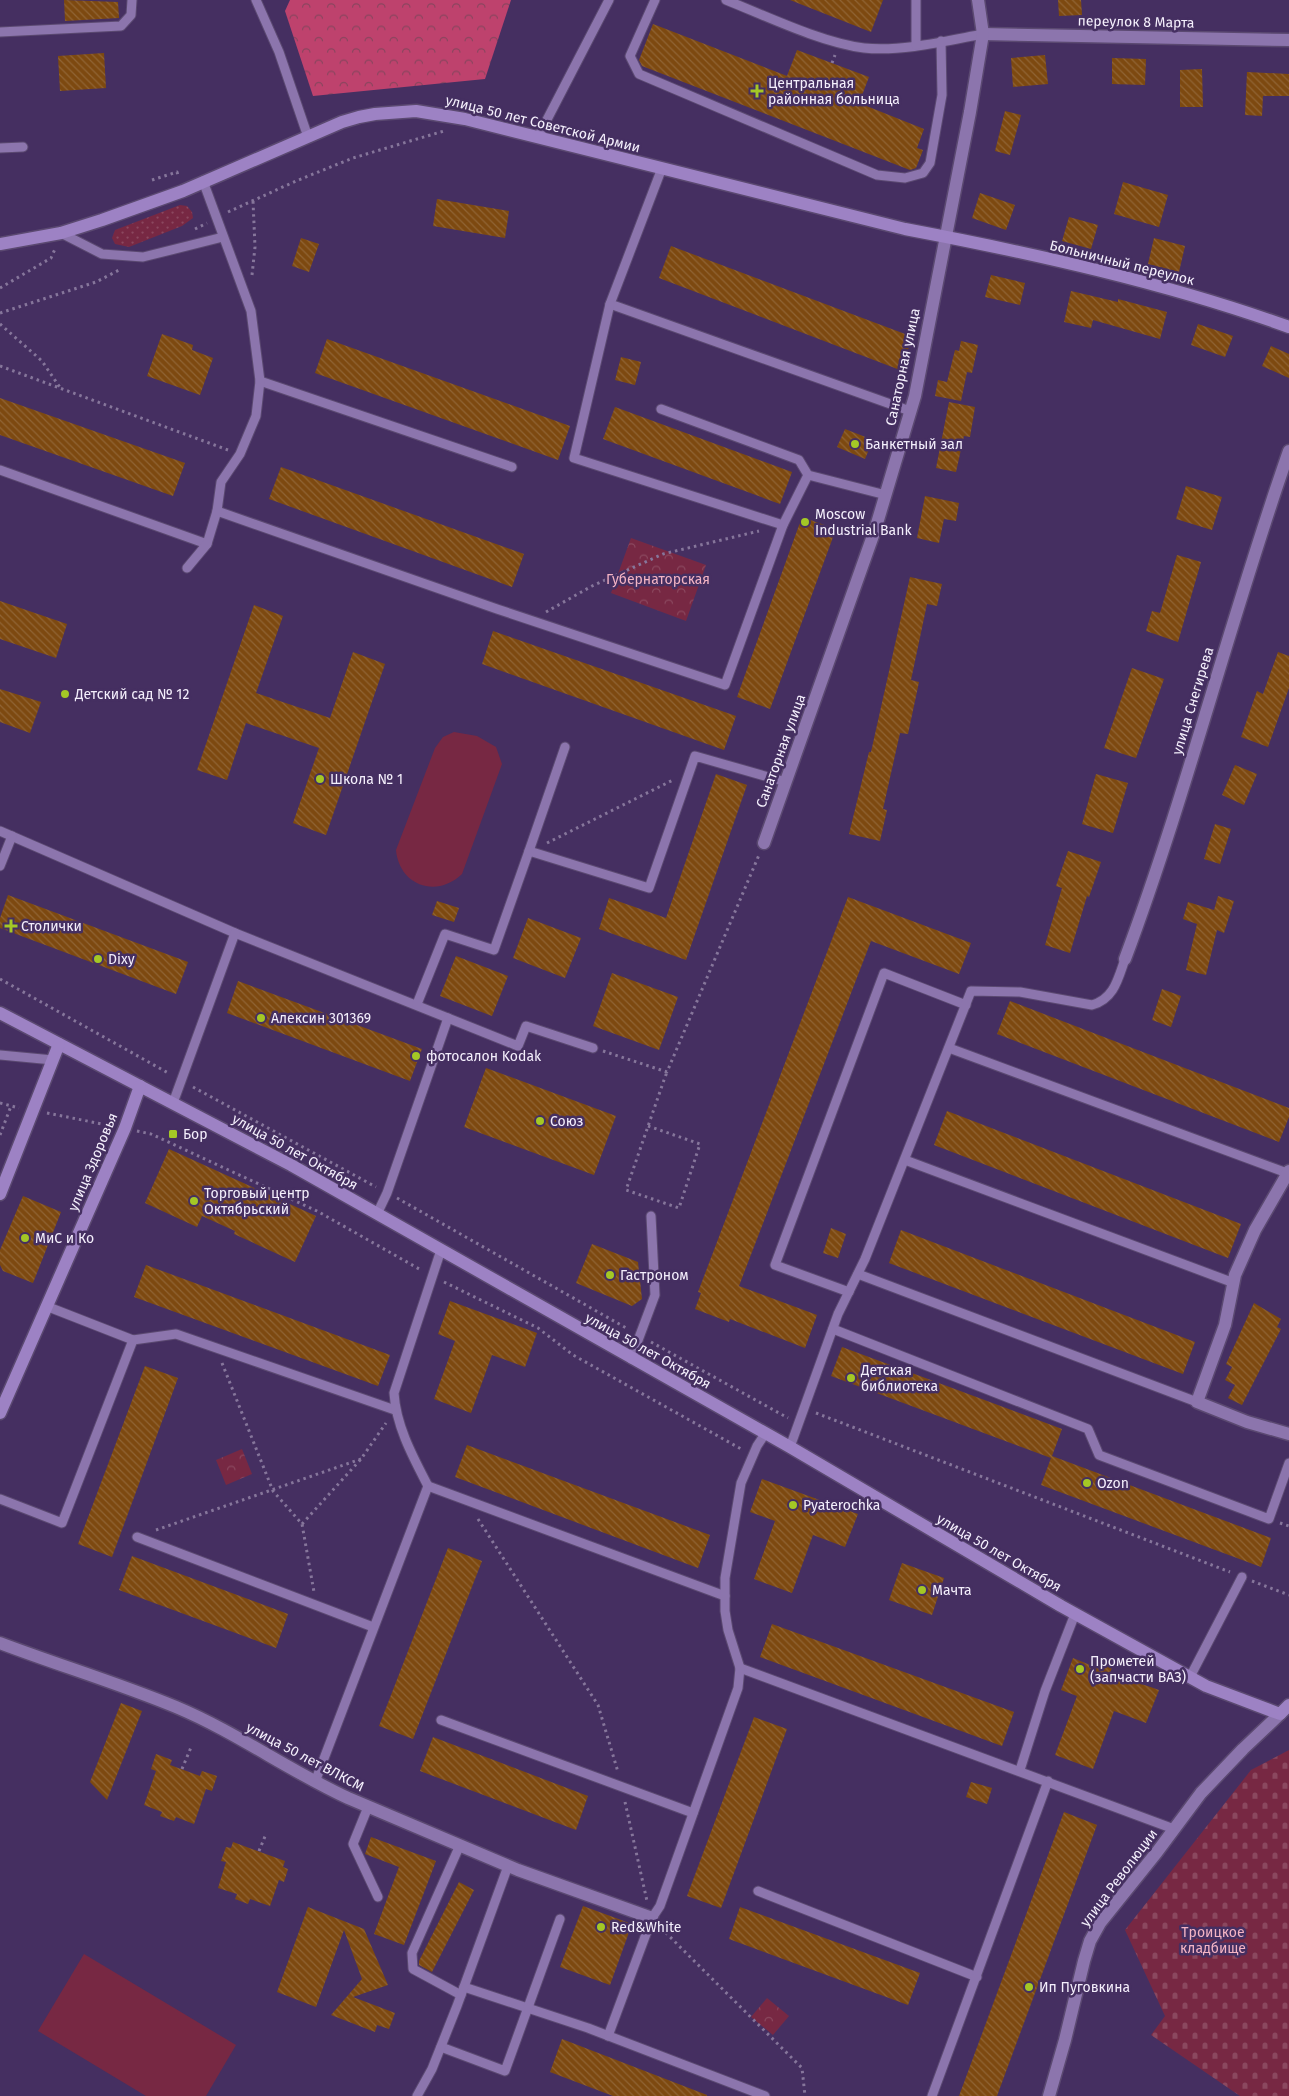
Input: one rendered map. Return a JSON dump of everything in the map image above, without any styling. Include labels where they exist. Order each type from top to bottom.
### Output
[{"type":"street","name":"Санаторная улица","points":[[764,843],[886,495],[910,411],[970,112],[982,34],[978,0]]},
{"type":"street","name":"переулок 8 Марта","points":[[982,34],[1289,40]]},
{"type":"street","name":"улица 50 лет Советской Армии","points":[[0,244],[61,233],[102,220],[203,181],[342,122],[375,114],[416,111],[465,119],[905,229],[944,236]]},
{"type":"street","name":"Больничный переулок","points":[[944,236],[1133,279],[1200,298],[1289,327]]},
{"type":"street","name":"улица Снегирева","points":[[1125,959],[1148,897],[1244,583],[1289,451]]},
{"type":"street","name":"улица 50 лет Октября","points":[[0,1013],[291,1165],[790,1448],[1075,1614],[1190,1677],[1222,1692],[1284,1710]]},
{"type":"street","points":[[0,1194],[60,1044]]},
{"type":"street","name":"улица Здоровья","points":[[0,1413],[125,1128],[140,1086]]},
{"type":"street","points":[[1288,1172],[1255,1230],[1235,1275],[1225,1325],[1197,1402],[1247,1422],[1289,1434]]},
{"type":"street","name":"улица 50 лет ВЛКСМ","points":[[0,1643],[176,1707],[315,1782],[368,1807],[508,1866],[652,1918]]},
{"type":"street","name":"улица Революции","points":[[1048,2096],[1065,2040],[1090,1941],[1100,1923],[1201,1793],[1284,1710]]},
{"type":"lane","points":[[0,32],[122,26],[131,15],[132,0]]},
{"type":"lane","points":[[256,0],[279,52],[308,137]]},
{"type":"lane","points":[[538,137],[609,0]]},
{"type":"lane","points":[[655,0],[630,56],[638,74],[877,175],[905,178],[923,173],[930,163],[942,95],[941,41]]},
{"type":"lane","points":[[726,0],[839,43],[864,48],[916,45],[982,34]]},
{"type":"lane","points":[[916,0],[916,45]]},
{"type":"lane","points":[[0,148],[23,147]]},
{"type":"lane","points":[[662,168],[610,304],[574,458],[784,525]]},
{"type":"lane","points":[[187,568],[207,544],[217,511],[221,482],[240,454],[256,416],[260,381],[251,311],[203,181]]},
{"type":"lane","points":[[61,233],[102,254],[143,257],[223,237]]},
{"type":"lane","points":[[610,304],[910,411]]},
{"type":"lane","points":[[260,381],[512,467]]},
{"type":"lane","points":[[661,409],[799,460],[808,475],[886,495]]},
{"type":"lane","points":[[0,470],[207,544]]},
{"type":"lane","points":[[217,511],[725,686],[784,525],[808,475]]},
{"type":"lane","points":[[417,1004],[446,934],[494,950],[565,747]]},
{"type":"lane","points":[[529,851],[649,888],[695,756],[786,782]]},
{"type":"lane","points":[[0,831],[236,933],[518,1046],[526,1026],[593,1048]]},
{"type":"lane","points":[[0,866],[12,836]]},
{"type":"lane","points":[[173,1103],[236,933]]},
{"type":"lane","points":[[790,1448],[833,1329],[858,1274],[971,991],[1020,992],[1092,1005],[1103,1002],[1117,984],[1125,959]]},
{"type":"lane","points":[[849,1292],[775,1265],[884,973],[966,1005]]},
{"type":"lane","points":[[377,1214],[387,1193],[448,1018]]},
{"type":"lane","points":[[949,1048],[1288,1172]]},
{"type":"lane","points":[[0,1055],[53,1060]]},
{"type":"lane","points":[[904,1160],[1234,1284]]},
{"type":"lane","points":[[632,1359],[655,1295],[651,1216]]},
{"type":"lane","points":[[441,1250],[394,1393],[395,1410],[413,1458],[428,1486],[725,1596]]},
{"type":"lane","points":[[858,1274],[1197,1402]]},
{"type":"lane","points":[[46,1306],[132,1340],[176,1334],[395,1410]]},
{"type":"lane","points":[[833,1329],[1088,1429],[1099,1456],[1269,1519],[1289,1462]]},
{"type":"lane","points":[[0,1499],[62,1523],[132,1340]]},
{"type":"lane","points":[[608,2036],[652,1918],[660,1906],[738,1688],[740,1668],[728,1630],[725,1578],[731,1533],[741,1483],[765,1434]]},
{"type":"lane","points":[[315,1782],[428,1486]]},
{"type":"lane","points":[[137,1537],[373,1627]]},
{"type":"lane","points":[[1190,1677],[1242,1577]]},
{"type":"lane","points":[[1020,1770],[1045,1692],[1075,1614]]},
{"type":"lane","points":[[740,1668],[1020,1770],[1174,1829]]},
{"type":"lane","points":[[441,1720],[693,1813]]},
{"type":"lane","points":[[932,2096],[1048,1781]]},
{"type":"lane","points":[[368,1807],[353,1844],[378,1897]]},
{"type":"lane","points":[[460,1845],[412,1953],[413,1969],[463,1991],[527,2008],[608,2036],[765,2096]]},
{"type":"lane","points":[[417,2096],[432,2070],[508,1866]]},
{"type":"lane","points":[[758,1892],[977,1977]]},
{"type":"lane","points":[[441,2047],[505,2070],[560,1919]]},
{"type":"path","points":[[191,231],[253,201],[353,158],[443,131],[465,119]]},
{"type":"path","points":[[252,284],[255,247],[253,201]]},
{"type":"path","points":[[0,288],[51,258],[61,233]]},
{"type":"path","points":[[0,314],[96,282],[143,257]]},
{"type":"path","points":[[0,324],[42,361],[61,389]]},
{"type":"path","points":[[0,366],[240,454]]},
{"type":"path","points":[[531,620],[592,586],[662,554],[784,525]]},
{"type":"path","points":[[529,851],[690,772]]},
{"type":"path","points":[[648,1126],[700,1144],[679,1208],[626,1190],[648,1126],[667,1072],[764,843]]},
{"type":"path","points":[[593,1048],[667,1072]]},
{"type":"path","points":[[0,1102],[11,1106],[151,1134],[317,1211],[433,1276],[538,1328],[572,1355],[753,1456]]},
{"type":"path","points":[[0,1135],[11,1106]]},
{"type":"path","points":[[216,1348],[273,1491],[302,1524],[317,1605]]},
{"type":"path","points":[[804,1408],[1289,1595]]},
{"type":"path","points":[[302,1524],[361,1459],[395,1410]]},
{"type":"path","points":[[137,1537],[361,1459]]},
{"type":"path","points":[[182,1770],[192,1745]]},
{"type":"path","points":[[259,1851],[266,1834]]},
{"type":"green space","points":[[290,0],[511,0],[485,79],[313,96],[285,11]]},
{"type":"green space","points":[[180,205],[187,206],[192,212],[193,218],[182,226],[129,247],[115,244],[112,238],[115,230]]},
{"type":"green space","name":"Губернаторская","points":[[631,538],[706,565],[686,621],[611,593]]},
{"type":"green space","points":[[454,732],[477,736],[496,747],[502,764],[462,874],[452,882],[430,887],[411,880],[399,862],[396,850],[435,748],[443,737]]},
{"type":"green space","points":[[242,1449],[252,1474],[226,1485],[216,1460]]},
{"type":"green space","name":"Троицкое кладбище","points":[[1289,1750],[1289,2096],[1240,2096],[1151,2035],[1165,2016],[1125,1930],[1251,1770]]},
{"type":"green space","points":[[84,1954],[236,2045],[206,2096],[146,2096],[38,2031]]},
{"type":"green space","points":[[767,1998],[789,2016],[773,2035],[751,2017]]},
{"type":"building","points":[[64,0],[118,2],[119,18],[65,21]]},
{"type":"building","points":[[790,0],[883,0],[871,32]]},
{"type":"building","points":[[1058,0],[1081,0],[1082,15],[1059,16]]},
{"type":"building","points":[[653,24],[787,76],[797,50],[869,77],[859,103],[924,129],[917,148],[923,150],[916,168],[910,170],[642,66],[639,60]]},
{"type":"building","points":[[104,53],[106,88],[60,91],[58,56]]},
{"type":"building","points":[[1045,55],[1048,84],[1013,87],[1011,58]]},
{"type":"building","points":[[1112,58],[1146,59],[1145,85],[1112,84]]},
{"type":"building","points":[[1202,69],[1203,107],[1180,107],[1180,70]]},
{"type":"building","points":[[1247,72],[1289,74],[1289,96],[1263,96],[1262,116],[1245,115]]},
{"type":"building","points":[[1005,111],[1021,115],[1010,155],[995,151]]},
{"type":"building","points":[[1123,182],[1168,195],[1159,227],[1114,214]]},
{"type":"building","points":[[980,193],[1015,205],[1006,230],[972,218]]},
{"type":"building","points":[[437,199],[509,211],[505,238],[433,226]]},
{"type":"building","points":[[1069,217],[1098,225],[1091,249],[1062,241]]},
{"type":"building","points":[[301,238],[319,244],[309,272],[292,266]]},
{"type":"building","points":[[1154,238],[1185,246],[1179,272],[1148,264]]},
{"type":"building","points":[[671,246],[913,337],[900,370],[659,278]]},
{"type":"building","points":[[991,275],[1025,283],[1020,305],[985,297]]},
{"type":"building","points":[[1071,291],[1118,302],[1118,299],[1167,312],[1160,339],[1093,320],[1091,328],[1064,322]]},
{"type":"building","points":[[1198,324],[1233,336],[1225,357],[1191,345]]},
{"type":"building","points":[[162,334],[193,345],[192,350],[213,358],[200,395],[147,376]]},
{"type":"building","points":[[327,339],[570,426],[558,460],[315,373]]},
{"type":"building","points":[[961,341],[978,345],[972,373],[967,372],[961,401],[935,396],[938,380],[947,382],[955,350],[959,351]]},
{"type":"building","points":[[1271,346],[1289,354],[1289,378],[1262,366]]},
{"type":"building","points":[[621,357],[641,362],[635,385],[615,380]]},
{"type":"building","points":[[0,398],[185,463],[173,496],[0,435]]},
{"type":"building","points":[[949,402],[975,407],[970,437],[964,436],[956,472],[936,468]]},
{"type":"building","points":[[615,407],[792,472],[780,504],[603,439]]},
{"type":"building","name":"Банкетный зал","points":[[845,429],[873,440],[865,459],[837,447]]},
{"type":"building","points":[[281,467],[524,554],[512,587],[269,499]]},
{"type":"building","points":[[1186,486],[1222,497],[1212,530],[1176,519]]},
{"type":"building","points":[[925,496],[959,503],[956,521],[944,519],[939,543],[917,538]]},
{"type":"building","points":[[802,517],[836,529],[770,709],[737,697]]},
{"type":"building","points":[[1177,555],[1201,562],[1178,642],[1146,631],[1152,611],[1160,613]]},
{"type":"building","points":[[910,577],[942,584],[937,606],[927,604],[911,680],[919,682],[908,734],[900,733],[883,809],[887,810],[880,841],[849,834],[869,752],[871,752]]},
{"type":"building","points":[[0,601],[67,624],[56,658],[0,639]]},
{"type":"building","points":[[254,605],[283,616],[256,693],[330,718],[353,652],[385,664],[326,835],[293,823],[319,748],[246,723],[227,780],[197,770]]},
{"type":"building","points":[[493,631],[736,716],[724,750],[482,664]]},
{"type":"building","points":[[1278,652],[1289,656],[1289,688],[1268,747],[1241,737],[1257,691],[1263,694]]},
{"type":"building","points":[[1132,668],[1164,679],[1136,758],[1104,748]]},
{"type":"building","points":[[0,689],[41,702],[30,733],[0,722]]},
{"type":"building","points":[[1235,765],[1257,774],[1244,805],[1222,795]]},
{"type":"building","points":[[716,774],[747,785],[686,960],[599,929],[609,898],[666,918]]},
{"type":"building","points":[[1096,774],[1128,783],[1113,833],[1082,824]]},
{"type":"building","points":[[1215,824],[1231,829],[1220,864],[1204,859]]},
{"type":"building","points":[[1068,851],[1101,862],[1089,897],[1087,896],[1070,953],[1045,945],[1062,888],[1056,886]]},
{"type":"building","points":[[8,895],[188,962],[176,994],[0,928],[0,918]]},
{"type":"building","points":[[1218,896],[1234,901],[1224,933],[1217,930],[1206,975],[1186,970],[1197,924],[1183,919],[1188,902],[1214,910]]},
{"type":"building","points":[[848,897],[971,943],[959,974],[871,941],[739,1286],[817,1315],[805,1348],[730,1319],[729,1322],[695,1309],[701,1293],[698,1292]]},
{"type":"building","points":[[437,901],[459,908],[454,922],[432,915]]},
{"type":"building","points":[[528,918],[581,938],[565,978],[513,958]]},
{"type":"building","points":[[456,956],[508,976],[492,1016],[440,996]]},
{"type":"building","points":[[612,973],[678,997],[659,1050],[593,1026]]},
{"type":"building","points":[[238,981],[422,1049],[410,1081],[227,1013]]},
{"type":"building","points":[[1162,989],[1181,996],[1171,1027],[1152,1020]]},
{"type":"building","points":[[1010,1001],[1289,1108],[1289,1117],[1279,1142],[997,1034]]},
{"type":"building","name":"Союз","points":[[486,1068],[616,1116],[594,1175],[464,1127]]},
{"type":"building","points":[[947,1111],[1241,1224],[1228,1258],[934,1145]]},
{"type":"building","points":[[169,1149],[316,1216],[295,1262],[234,1234],[235,1231],[202,1216],[197,1227],[145,1203]]},
{"type":"building","points":[[23,1196],[61,1212],[33,1283],[3,1271],[0,1265],[0,1250]]},
{"type":"building","points":[[831,1228],[846,1234],[838,1258],[823,1253]]},
{"type":"building","points":[[901,1230],[1195,1342],[1183,1374],[889,1263]]},
{"type":"building","points":[[592,1244],[638,1262],[642,1299],[632,1306],[576,1283]]},
{"type":"building","points":[[146,1265],[390,1355],[378,1386],[134,1297]]},
{"type":"building","points":[[450,1301],[537,1333],[525,1367],[492,1355],[471,1413],[434,1399],[455,1341],[438,1334]]},
{"type":"building","points":[[1254,1303],[1281,1319],[1277,1327],[1281,1329],[1242,1405],[1228,1398],[1235,1385],[1225,1380],[1232,1367],[1226,1364]]},
{"type":"building","points":[[842,1347],[1062,1429],[1052,1456],[1271,1538],[1261,1567],[1041,1485],[1051,1458],[831,1376]]},
{"type":"building","points":[[145,1366],[178,1378],[112,1557],[78,1544]]},
{"type":"building","points":[[467,1445],[710,1535],[698,1568],[455,1477]]},
{"type":"building","points":[[762,1479],[858,1514],[845,1547],[813,1535],[792,1593],[754,1579],[775,1521],[750,1512]]},
{"type":"building","points":[[448,1548],[482,1561],[413,1739],[379,1726]]},
{"type":"building","points":[[132,1556],[288,1614],[276,1648],[119,1590]]},
{"type":"building","points":[[902,1563],[944,1578],[932,1615],[889,1600]]},
{"type":"building","points":[[772,1624],[1014,1712],[1002,1746],[760,1657]]},
{"type":"building","points":[[1073,1658],[1095,1667],[1097,1662],[1112,1668],[1110,1673],[1159,1690],[1146,1723],[1114,1711],[1093,1769],[1055,1755],[1077,1696],[1061,1690]]},
{"type":"building","points":[[121,1703],[142,1711],[107,1800],[90,1782]]},
{"type":"building","points":[[754,1717],[787,1729],[721,1908],[687,1896]]},
{"type":"building","points":[[433,1737],[588,1796],[576,1830],[420,1771]]},
{"type":"building","points":[[156,1754],[172,1760],[170,1765],[200,1776],[202,1771],[217,1776],[212,1791],[206,1789],[194,1824],[176,1817],[174,1821],[160,1816],[162,1812],[144,1805],[156,1771],[151,1769]]},
{"type":"building","points":[[971,1782],[992,1788],[987,1804],[966,1797]]},
{"type":"building","points":[[1064,1812],[1097,1825],[997,2096],[959,2096]]},
{"type":"building","points":[[371,1837],[436,1861],[404,1945],[374,1934],[399,1867],[365,1854]]},
{"type":"building","points":[[233,1842],[285,1861],[283,1867],[288,1869],[284,1882],[279,1880],[270,1906],[250,1899],[248,1904],[235,1899],[237,1894],[218,1888],[226,1862],[221,1861],[226,1847],[231,1848]]},
{"type":"building","points":[[459,1882],[474,1890],[432,1972],[419,1965],[419,1961]]},
{"type":"building","points":[[583,1906],[632,1924],[610,1985],[560,1967]]},
{"type":"building","points":[[308,1907],[364,1929],[388,1985],[353,1997],[395,2013],[389,2029],[377,2025],[375,2032],[331,2015],[362,1979],[344,1930],[316,2007],[277,1992]]},
{"type":"building","points":[[740,1907],[920,1973],[908,2005],[729,1939]]},
{"type":"building","points":[[562,2039],[707,2096],[613,2096],[550,2072]]},
{"type":"place","name":"Центральная районная больница","points":[[757,91]]},
{"type":"place","name":"Банкетный зал","points":[[855,444]]},
{"type":"place","name":"Moscow Industrial Bank","points":[[805,522]]},
{"type":"place","name":"Детский сад № 12","points":[[65,694]]},
{"type":"place","name":"Школа № 1","points":[[320,779]]},
{"type":"place","name":"Столички","points":[[11,926]]},
{"type":"place","name":"Dixy","points":[[98,959]]},
{"type":"place","name":"Алексин 301369","points":[[261,1018]]},
{"type":"place","name":"фотосалон Kodak","points":[[416,1056]]},
{"type":"place","name":"Союз","points":[[540,1121]]},
{"type":"place","name":"Бор","points":[[173,1134]]},
{"type":"place","name":"Торговый центр Октябрьский","points":[[194,1201]]},
{"type":"place","name":"МиС и Ко","points":[[25,1238]]},
{"type":"place","name":"Гастроном","points":[[610,1275]]},
{"type":"place","name":"Детская библиотека","points":[[851,1378]]},
{"type":"place","name":"Ozon","points":[[1087,1483]]},
{"type":"place","name":"Pyaterochka","points":[[793,1505]]},
{"type":"place","name":"Мачта","points":[[922,1590]]},
{"type":"place","name":"Прометей (запчасти ВАЗ)","points":[[1080,1669]]},
{"type":"place","name":"Red&White","points":[[601,1927]]},
{"type":"place","name":"Ип Пуговкина","points":[[1029,1987]]}]
